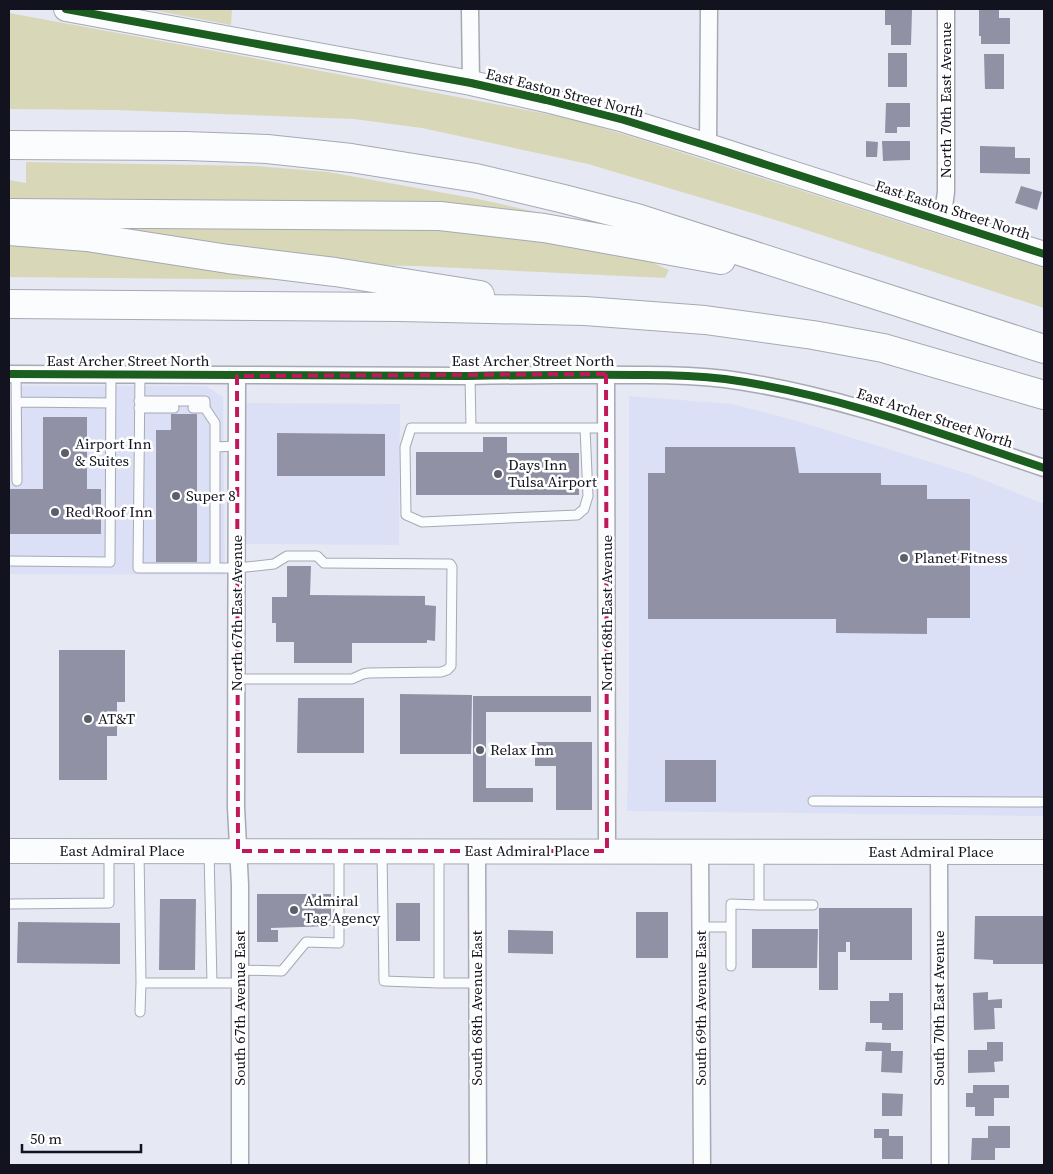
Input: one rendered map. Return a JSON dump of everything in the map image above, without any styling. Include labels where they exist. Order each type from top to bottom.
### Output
[{"type":"highway","points":[[9,145],[185,146],[267,149],[351,158],[476,178],[619,213],[1044,349]]},
{"type":"highway","points":[[9,213],[440,216],[544,228],[626,244],[816,275]]},
{"type":"highway","points":[[9,231],[87,237],[228,260],[335,272],[585,311]]},
{"type":"highway","points":[[9,304],[400,307],[585,311],[705,320],[813,335],[883,348],[1044,395]]},
{"type":"main road","name":"East Easton Street North","points":[[66,9],[471,83],[580,108],[708,146],[1044,254]]},
{"type":"main road","name":"East Admiral Place","points":[[9,850],[1044,852]]},
{"type":"street","points":[[470,9],[471,83]]},
{"type":"street","points":[[708,146],[709,9]]},
{"type":"street","name":"North 70th East Avenue","points":[[942,221],[946,192],[946,9]]},
{"type":"street","name":"East Archer Street North","points":[[12,374],[470,376],[606,374],[723,379],[799,392],[884,415],[1044,468]]},
{"type":"street","name":"North 68th East Avenue","points":[[606,374],[607,851]]},
{"type":"street","name":"North 67th East Avenue","points":[[236,376],[236,807],[238,851]]},
{"type":"street","name":"South 67th Avenue East","points":[[238,851],[240,885],[240,1165]]},
{"type":"street","name":"South 68th Avenue East","points":[[477,851],[478,1165]]},
{"type":"street","name":"South 69th Avenue East","points":[[700,851],[702,1165]]},
{"type":"street","name":"South 70th East Avenue","points":[[939,852],[940,1165]]},
{"type":"lane","points":[[12,374],[16,402],[13,423],[17,481]]},
{"type":"lane","points":[[9,561],[110,562],[110,374]]},
{"type":"lane","points":[[140,375],[138,568],[237,568],[274,564],[287,556],[317,556],[324,563],[450,564],[452,567],[451,666],[447,670],[441,672],[368,673],[352,679],[236,679]]},
{"type":"lane","points":[[470,376],[471,428]]},
{"type":"lane","points":[[139,404],[205,401],[205,408],[215,424],[215,568]]},
{"type":"lane","points":[[16,402],[110,403]]},
{"type":"lane","points":[[139,404],[174,408]]},
{"type":"lane","points":[[193,408],[205,408]]},
{"type":"lane","points":[[585,428],[588,496],[584,509],[577,515],[422,522],[406,516],[405,447],[411,428],[471,428],[585,428],[606,428]]},
{"type":"lane","points":[[215,447],[237,446]]},
{"type":"lane","points":[[813,801],[1041,802]]},
{"type":"lane","points":[[9,904],[109,903],[110,850]]},
{"type":"lane","points":[[139,850],[140,1012]]},
{"type":"lane","points":[[209,851],[212,983]]},
{"type":"lane","points":[[141,983],[212,983],[282,971],[306,942],[339,943],[340,851]]},
{"type":"lane","points":[[382,851],[384,981],[477,983]]},
{"type":"lane","points":[[439,851],[439,983]]},
{"type":"lane","points":[[759,852],[760,905]]},
{"type":"lane","points":[[731,966],[731,904],[813,905]]},
{"type":"lane","points":[[701,927],[731,927]]},
{"type":"highlighted area","points":[[606,374],[607,851],[238,851],[237,376]]},
{"type":"shaded area","points":[[9,386],[206,386],[223,397],[225,575],[9,574]]},
{"type":"shaded area","points":[[629,396],[732,404],[794,420],[969,474],[1044,504],[1044,816],[627,811],[629,718]]},
{"type":"shaded area","points":[[246,403],[400,404],[399,545],[245,544]]},
{"type":"green space","points":[[147,9],[232,9],[231,25]]},
{"type":"green space","points":[[9,13],[568,118],[1044,268],[1044,308],[782,222],[588,164],[422,128],[354,119],[116,110],[9,109]]},
{"type":"green space","points":[[26,162],[256,166],[328,172],[478,199],[591,224],[394,203],[9,199],[9,180],[26,183]]},
{"type":"green space","points":[[438,225],[634,254],[669,270],[665,278],[417,266],[340,265],[90,226]]},
{"type":"green space","points":[[9,240],[297,280],[9,277]]},
{"type":"building","points":[[885,9],[912,10],[911,45],[891,45],[891,25],[885,25]]},
{"type":"building","points":[[979,10],[999,10],[999,18],[1010,18],[1010,44],[981,44],[981,36],[979,36]]},
{"type":"building","points":[[888,53],[907,53],[907,87],[888,87]]},
{"type":"building","points":[[984,54],[1004,54],[1004,89],[985,89]]},
{"type":"building","points":[[886,103],[910,103],[910,127],[897,127],[897,133],[885,133]]},
{"type":"building","points":[[866,141],[878,142],[877,157],[866,157]]},
{"type":"building","points":[[882,141],[910,141],[910,160],[883,161]]},
{"type":"building","points":[[980,146],[1015,147],[1015,158],[1030,158],[1030,174],[980,173]]},
{"type":"building","points":[[1021,186],[1042,192],[1037,210],[1015,203]]},
{"type":"building","name":"Super 8","points":[[171,414],[197,414],[197,562],[156,562],[156,430],[171,430]]},
{"type":"building","points":[[43,417],[87,417],[87,489],[101,489],[101,534],[9,534],[9,489],[43,489]]},
{"type":"building","points":[[277,433],[385,434],[385,476],[277,476]]},
{"type":"building","name":"Days Inn Tulsa Airport","points":[[483,437],[507,437],[507,453],[579,453],[579,495],[416,495],[416,452],[483,452]]},
{"type":"building","points":[[665,447],[795,447],[799,473],[881,473],[881,485],[927,485],[927,499],[970,499],[970,618],[927,618],[927,634],[836,633],[836,619],[648,619],[648,473],[665,473]]},
{"type":"building","points":[[287,566],[311,566],[310,595],[425,596],[425,605],[436,606],[435,641],[427,640],[427,643],[352,643],[352,663],[294,663],[294,642],[276,642],[276,623],[272,623],[272,597],[287,597]]},
{"type":"building","name":"AT&T","points":[[59,650],[125,650],[125,702],[117,702],[117,736],[107,736],[107,780],[59,780]]},
{"type":"building","points":[[400,694],[472,695],[471,754],[400,754]]},
{"type":"building","name":"Relax Inn","points":[[473,696],[591,696],[591,712],[486,712],[486,788],[533,788],[533,802],[473,802]]},
{"type":"building","points":[[298,698],[364,698],[364,753],[297,753]]},
{"type":"building","points":[[535,742],[592,742],[592,810],[556,810],[556,766],[535,766]]},
{"type":"building","points":[[665,760],[716,760],[716,802],[665,802]]},
{"type":"building","name":"Admiral Tag Agency","points":[[257,894],[331,894],[331,926],[271,928],[271,930],[278,930],[278,942],[257,942]]},
{"type":"building","points":[[160,899],[196,899],[195,970],[159,970]]},
{"type":"building","points":[[396,903],[420,903],[420,941],[396,941]]},
{"type":"building","points":[[819,908],[912,908],[912,960],[850,960],[850,942],[846,942],[846,952],[838,952],[838,990],[819,990]]},
{"type":"building","points":[[636,912],[668,912],[668,958],[636,958]]},
{"type":"building","points":[[975,916],[1044,916],[1044,964],[993,964],[993,960],[974,959]]},
{"type":"building","points":[[18,922],[120,923],[120,964],[17,963]]},
{"type":"building","points":[[752,929],[818,929],[817,968],[752,968]]},
{"type":"building","points":[[508,930],[553,931],[553,954],[508,953]]},
{"type":"building","points":[[988,992],[988,1000],[1002,999],[1002,1008],[994,1008],[995,1029],[974,1030],[973,993]]},
{"type":"building","points":[[889,993],[903,993],[903,1030],[882,1030],[882,1023],[870,1023],[870,1001],[889,1001]]},
{"type":"building","points":[[866,1042],[891,1043],[891,1051],[903,1051],[902,1073],[881,1072],[882,1051],[865,1051]]},
{"type":"building","points":[[987,1042],[1003,1042],[1003,1061],[994,1062],[995,1072],[968,1073],[968,1050],[987,1050]]},
{"type":"building","points":[[973,1085],[1009,1085],[1009,1098],[994,1098],[994,1116],[975,1116],[975,1107],[966,1107],[966,1093],[973,1093]]},
{"type":"building","points":[[882,1093],[903,1094],[902,1116],[882,1116]]},
{"type":"building","points":[[988,1126],[1010,1126],[1010,1148],[995,1148],[995,1160],[971,1160],[972,1138],[988,1138]]},
{"type":"building","points":[[874,1129],[889,1129],[889,1136],[903,1136],[903,1159],[882,1159],[882,1138],[874,1138]]},
{"type":"cycle path","points":[[66,9],[471,83],[546,100],[624,120],[1044,254]]},
{"type":"cycle path","points":[[9,374],[676,375],[715,378],[806,394],[847,405],[926,428],[1044,468]]},
{"type":"place","name":"Airport Inn & Suites","points":[[65,453]]},
{"type":"place","name":"Days Inn Tulsa Airport","points":[[498,474]]},
{"type":"place","name":"Super 8","points":[[176,496]]},
{"type":"place","name":"Red Roof Inn","points":[[55,512]]},
{"type":"place","name":"Planet Fitness","points":[[904,558]]},
{"type":"place","name":"AT&T","points":[[88,719]]},
{"type":"place","name":"Relax Inn","points":[[480,750]]},
{"type":"place","name":"Admiral Tag Agency","points":[[294,910]]}]
